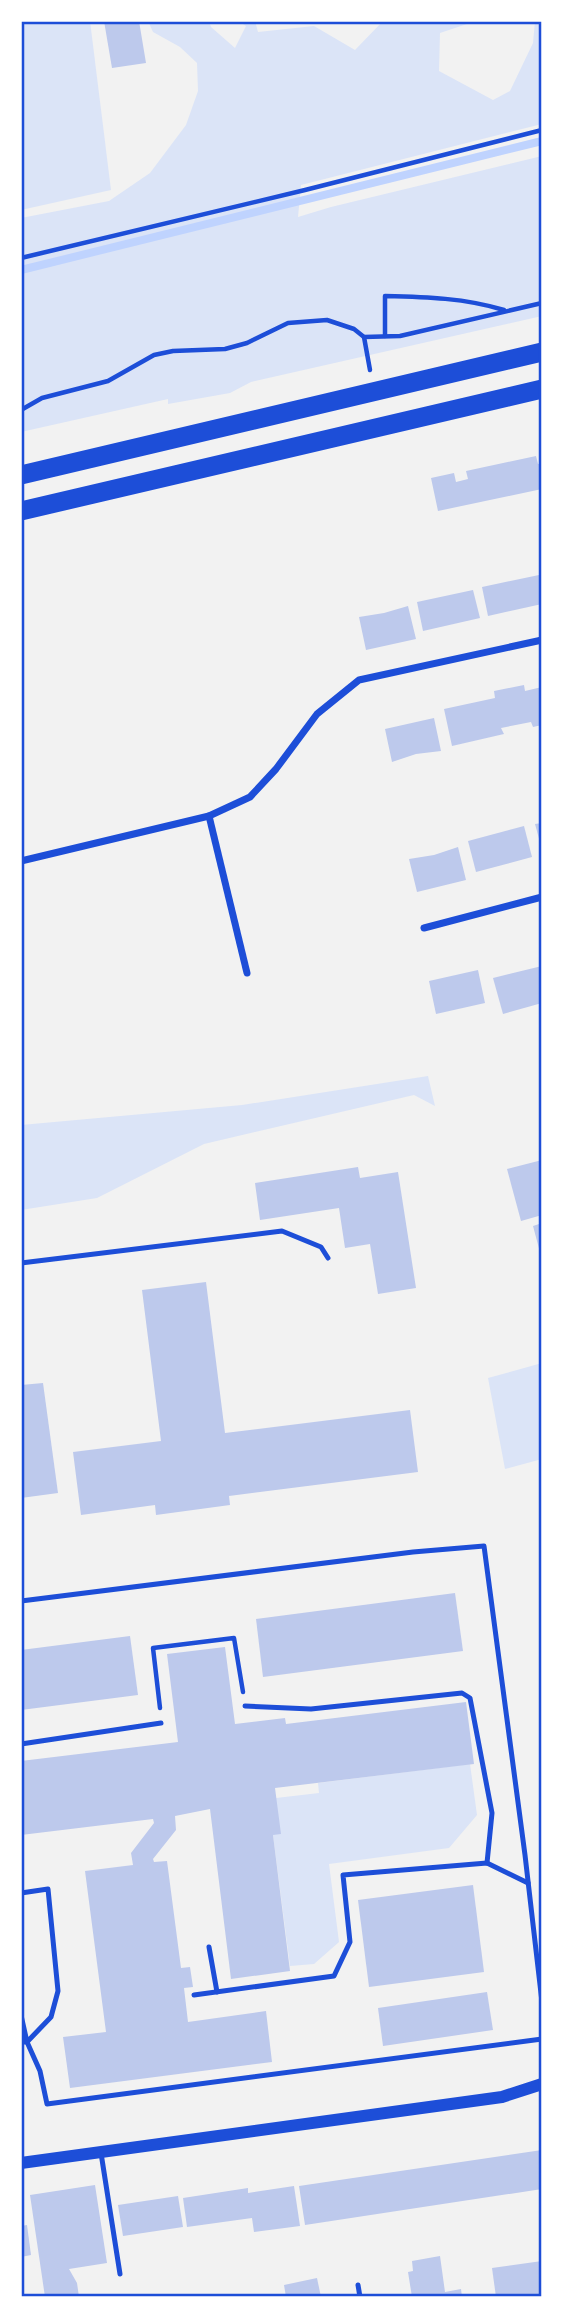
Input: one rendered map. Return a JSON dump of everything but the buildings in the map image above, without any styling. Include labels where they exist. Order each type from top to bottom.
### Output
[{"type":"highway","points":[[21,475],[542,352]]},
{"type":"highway","points":[[21,510],[542,389]]},
{"type":"street","points":[[21,861],[209,816],[250,797],[276,769],[317,714],[359,680],[542,640]]},
{"type":"street","points":[[209,816],[247,973]]},
{"type":"street","points":[[424,928],[542,897]]},
{"type":"street","points":[[21,2163],[502,2097],[542,2084]]},
{"type":"lane","points":[[21,1263],[282,1231],[321,1247],[328,1258]]},
{"type":"lane","points":[[21,1601],[412,1552],[484,1546],[542,2002]]},
{"type":"lane","points":[[245,1706],[311,1709],[463,1693],[470,1698],[492,1813],[487,1863]]},
{"type":"lane","points":[[21,1744],[161,1723]]},
{"type":"lane","points":[[194,1995],[334,1976],[350,1942],[343,1875],[487,1863],[528,1883]]},
{"type":"lane","points":[[21,1893],[48,1889],[58,1991],[51,2017],[24,2042]]},
{"type":"lane","points":[[209,1947],[217,1992]]},
{"type":"lane","points":[[21,2015],[24,2042],[40,2071],[47,2104],[542,2039]]},
{"type":"lane","points":[[101,2152],[120,2274]]},
{"type":"lane","points":[[358,2285],[360,2297]]},
{"type":"path","points":[[21,258],[542,130]]},
{"type":"path","points":[[385,336],[385,296],[474,301],[505,310]]},
{"type":"path","points":[[364,337],[400,336],[542,303]]},
{"type":"path","points":[[21,410],[43,398],[108,381],[154,355],[173,351],[225,349],[247,343],[288,323],[327,320],[354,329],[364,337],[370,370]]},
{"type":"path","points":[[161,1723],[153,1648],[234,1638],[245,1706]]},
{"type":"shaded area","points":[[21,21],[90,21],[111,190],[21,210]]},
{"type":"shaded area","points":[[148,21],[209,21],[211,27],[235,48],[246,26],[238,21],[255,21],[258,32],[314,26],[355,50],[383,21],[476,21],[440,33],[439,71],[493,100],[510,91],[533,43],[535,21],[542,21],[542,124],[301,185],[298,217],[542,156],[542,316],[251,382],[230,393],[168,404],[168,399],[21,432],[21,218],[109,201],[150,173],[186,125],[198,91],[197,63],[180,47],[153,32]]},
{"type":"shaded area","points":[[428,1076],[435,1106],[414,1095],[204,1144],[97,1198],[21,1210],[21,1125],[242,1105]]},
{"type":"shaded area","points":[[542,1363],[542,1459],[505,1469],[488,1378]]},
{"type":"shaded area","points":[[470,1764],[477,1815],[449,1848],[329,1864],[339,1942],[314,1964],[290,1966],[273,1835],[276,1798],[319,1793],[318,1783]]},
{"type":"waterway","points":[[21,270],[542,141]]}]
